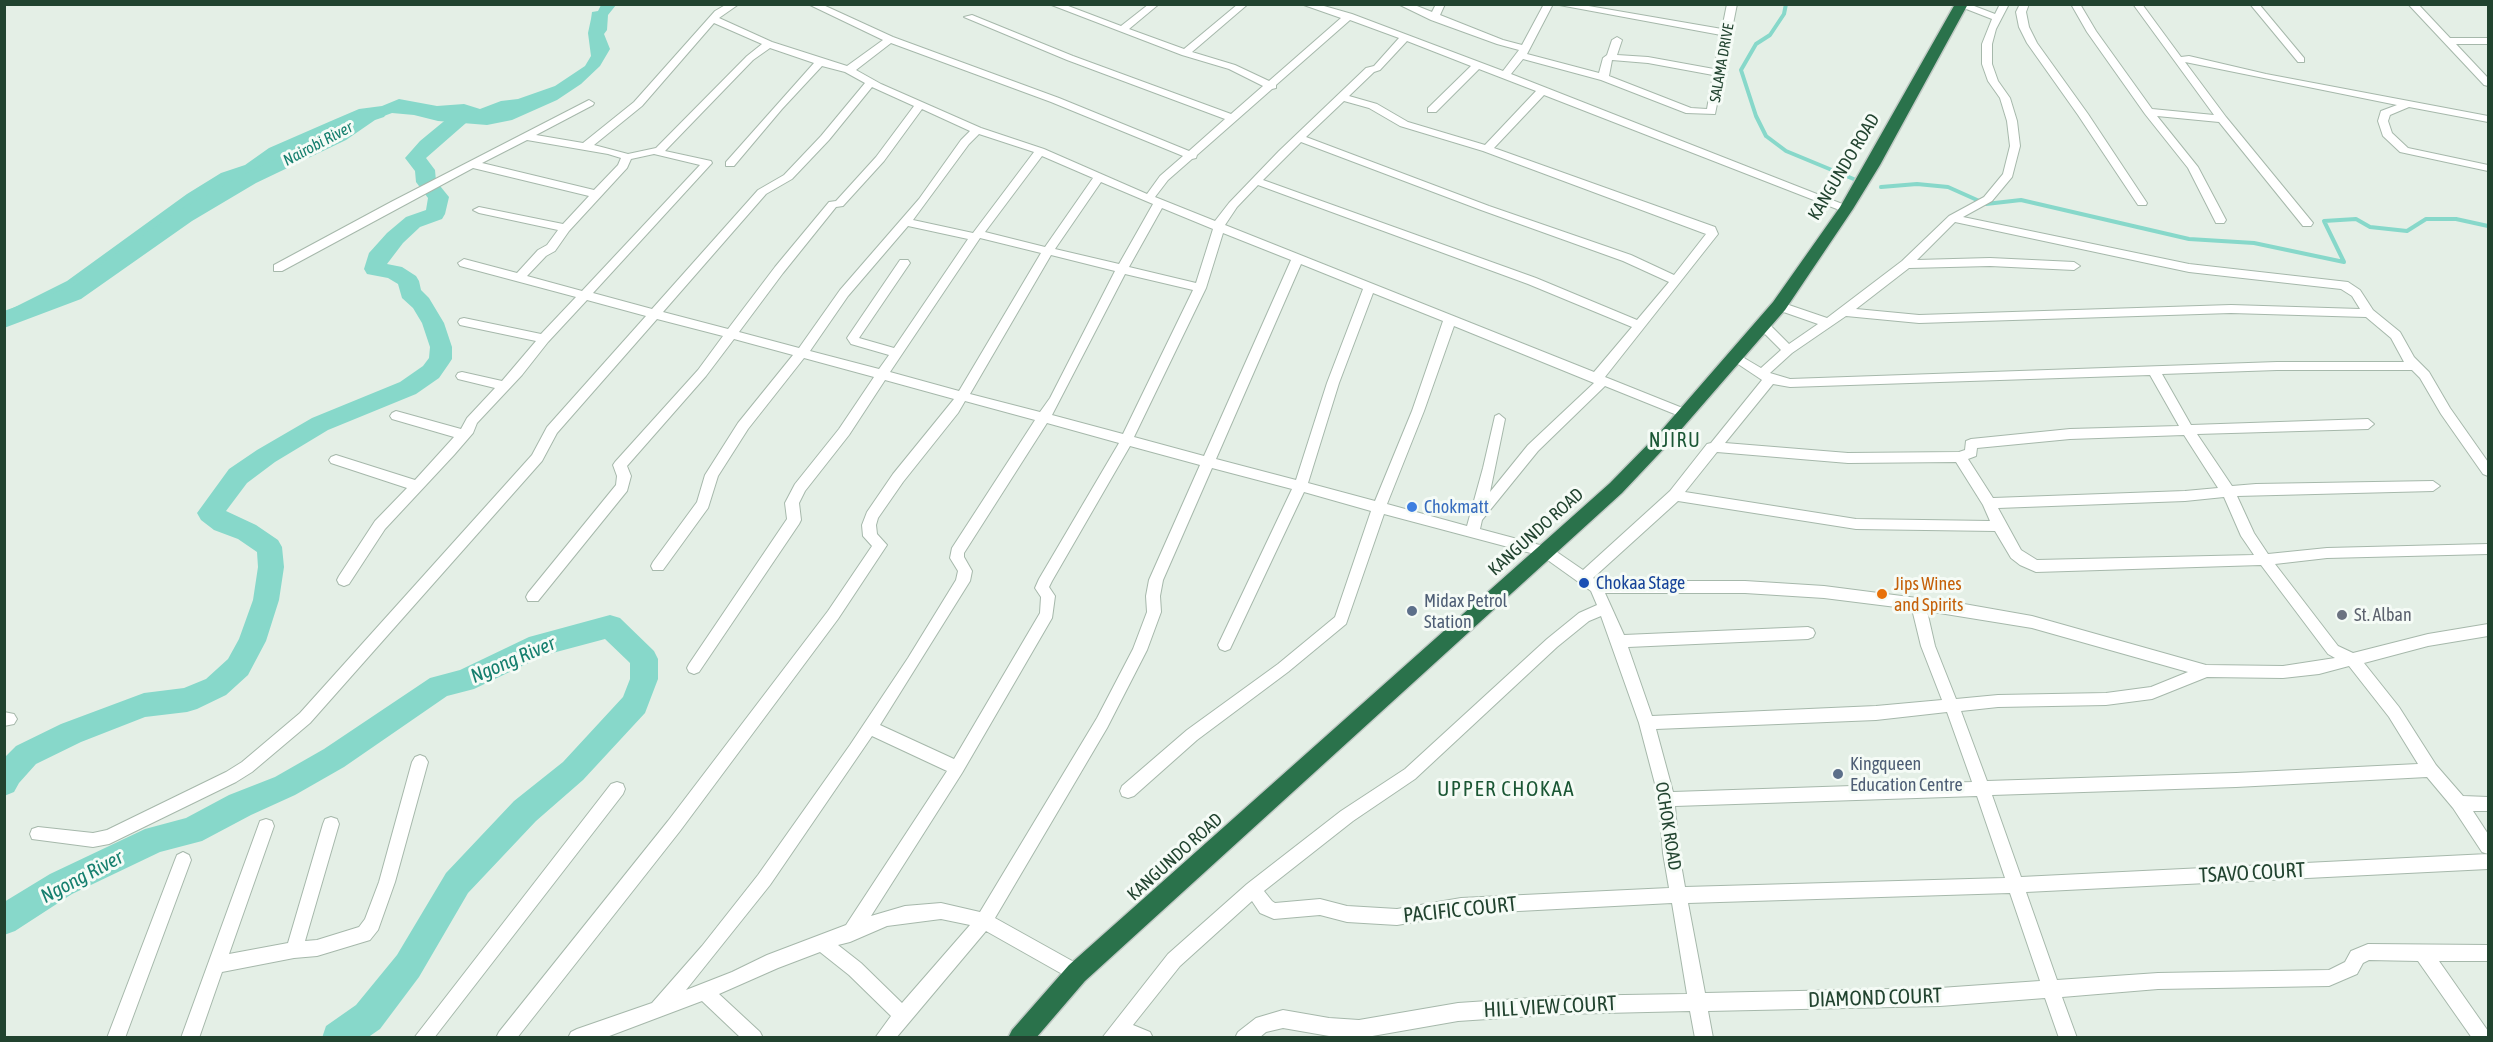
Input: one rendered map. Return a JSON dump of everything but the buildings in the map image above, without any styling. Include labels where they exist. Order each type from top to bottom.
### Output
[{"type":"highway","name":"KANGUNDO ROAD","points":[[1020,1038],[1077,973],[1616,488],[1686,414],[1779,306],[1846,209],[1961,5]]},
{"type":"street","points":[[585,147],[638,104],[718,13],[735,4]]},
{"type":"street","points":[[812,4],[890,39],[943,57],[991,78],[1032,91],[1192,156]]},
{"type":"street","points":[[1053,4],[1075,8],[1122,30],[1232,67],[1272,86]]},
{"type":"street","points":[[1122,30],[1155,4]]},
{"type":"street","points":[[1185,53],[1244,4]]},
{"type":"street","points":[[1305,4],[1349,16],[1505,75],[1846,209]]},
{"type":"street","points":[[1402,4],[1523,51],[1605,78],[1608,58],[1611,57],[1617,40]]},
{"type":"street","points":[[1434,18],[1441,4]]},
{"type":"street","points":[[1505,75],[1523,51],[1549,4]]},
{"type":"street","points":[[1558,4],[1727,33]]},
{"type":"street","name":"SALAMA DRIVE","points":[[1605,78],[1690,111],[1711,112],[1732,4]]},
{"type":"street","points":[[1591,582],[1675,495],[1788,350],[1829,323],[1906,264],[1953,218],[1988,199],[2008,175],[2016,147],[2010,110],[1993,81],[1987,64],[1987,44],[1991,29],[2005,4]]},
{"type":"street","points":[[2025,4],[2021,12],[2024,27],[2032,43],[2083,114],[2142,204]]},
{"type":"street","points":[[2075,4],[2092,32],[2149,112],[2193,167],[2220,220]]},
{"type":"street","points":[[2137,4],[2222,119],[2307,223]]},
{"type":"street","points":[[2254,4],[2301,60]]},
{"type":"street","points":[[2412,4],[2488,83]]},
{"type":"street","points":[[1961,5],[1998,18]]},
{"type":"street","points":[[658,1010],[708,952],[764,880],[870,728],[963,581],[965,571],[957,558],[957,552],[1045,417],[1122,270],[1164,178],[1272,86],[1349,16]]},
{"type":"street","points":[[969,17],[1070,58],[1232,118]]},
{"type":"street","points":[[713,19],[769,44],[849,70],[870,83],[977,130],[1040,151],[1154,200],[1686,414]]},
{"type":"street","points":[[850,934],[957,768],[1047,614],[1048,596],[1042,588],[1126,440],[1200,288],[1221,221],[1256,181],[1370,70],[1377,68],[1404,38]]},
{"type":"street","points":[[849,70],[890,39]]},
{"type":"street","points":[[2449,42],[2488,41]]},
{"type":"street","points":[[524,136],[627,157],[660,150],[750,58],[769,44]]},
{"type":"street","points":[[1611,57],[1648,60],[1719,73]]},
{"type":"street","points":[[2178,60],[2200,61],[2256,75],[2488,119]]},
{"type":"street","points":[[730,164],[820,62]]},
{"type":"street","points":[[1432,110],[1477,65]]},
{"type":"street","points":[[38,834],[93,840],[109,837],[247,767],[305,718],[537,458],[552,430],[762,192],[788,177],[825,138],[870,83]]},
{"type":"street","points":[[1486,149],[1542,91]]},
{"type":"street","points":[[1342,97],[1373,106],[1404,123],[1486,149],[1711,230],[1708,241],[1638,325],[1599,380],[1533,448],[1476,518]]},
{"type":"street","points":[[278,268],[453,173],[589,103]]},
{"type":"street","points":[[2409,104],[2397,106],[2385,113],[2383,121],[2387,134],[2403,150],[2488,168]]},
{"type":"street","points":[[533,597],[622,487],[624,476],[620,465],[702,373],[786,261],[833,204],[839,204],[880,159],[920,105]]},
{"type":"street","points":[[2149,112],[2222,119]]},
{"type":"street","points":[[658,566],[703,504],[712,475],[743,426],[801,354],[844,293],[905,222],[977,130]]},
{"type":"street","points":[[1300,138],[1485,208],[1627,258],[1675,280]]},
{"type":"street","points":[[344,580],[380,525],[464,435],[471,421],[505,386],[544,339],[707,163],[653,151]]},
{"type":"street","points":[[694,668],[794,520],[791,506],[800,488],[843,432],[977,236],[1040,151]]},
{"type":"street","points":[[519,278],[551,248],[565,228],[623,166],[627,157]]},
{"type":"street","points":[[471,164],[597,194]]},
{"type":"street","points":[[505,1038],[681,816],[833,615],[880,545],[870,536],[868,525],[872,516],[898,478],[954,410],[1048,251],[1099,177]]},
{"type":"street","points":[[1256,181],[1532,281],[1638,325]]},
{"type":"street","points":[[479,210],[565,228]]},
{"type":"street","points":[[1953,218],[2189,268],[2344,285],[2356,292],[2369,313],[2396,335],[2409,360],[2425,375],[2445,411],[2488,471]]},
{"type":"street","points":[[905,222],[1048,251],[1200,288]]},
{"type":"street","points":[[1906,264],[1990,262],[2074,266],[2044,238]]},
{"type":"street","points":[[884,1038],[984,921],[1102,723],[1140,650],[1154,612],[1153,596],[1156,580],[1298,258]]},
{"type":"street","points":[[464,263],[733,333],[801,354],[883,373],[1546,552],[1591,582],[1824,592],[1964,610],[2032,622],[2206,671],[2283,672],[2319,668],[2428,639],[2488,630]]},
{"type":"street","points":[[897,353],[855,341],[853,338],[904,263]]},
{"type":"street","points":[[1225,645],[1300,487],[1333,383],[1370,287]]},
{"type":"street","points":[[1779,306],[1829,323]]},
{"type":"street","points":[[1844,312],[1919,319],[2231,309],[2369,313]]},
{"type":"street","points":[[1128,791],[1192,735],[1282,669],[1341,620],[1379,508],[1418,411],[1450,319]]},
{"type":"street","points":[[464,322],[544,339]]},
{"type":"street","points":[[1763,325],[1788,350]]},
{"type":"street","points":[[1735,358],[1766,377],[1790,382],[2277,366],[2415,366]]},
{"type":"street","points":[[2154,370],[2188,431],[2229,493],[2248,536],[2264,559],[2333,650],[2353,660],[2394,712],[2431,770],[2459,803],[2488,847]]},
{"type":"street","points":[[462,376],[505,386]]},
{"type":"street","points":[[396,416],[464,435]]},
{"type":"street","points":[[1472,533],[1490,468],[1499,419]]},
{"type":"street","points":[[1712,447],[1848,458],[1960,457],[1971,453],[1971,444],[2070,434],[2368,424]]},
{"type":"street","points":[[1960,457],[1989,503],[1999,526],[2016,554],[2036,566],[2094,566],[2264,559],[2327,553],[2488,549]]},
{"type":"street","points":[[336,460],[418,486]]},
{"type":"street","points":[[1989,503],[2109,500],[2229,493],[2236,490],[2256,489],[2433,486]]},
{"type":"street","points":[[1675,495],[1856,524],[1999,526]]},
{"type":"street","name":"OCHOK ROAD","points":[[1591,582],[1619,641],[1647,723],[1667,799],[1671,853],[1704,1038]]},
{"type":"street","points":[[1918,604],[1928,646],[1982,788],[2068,1038]]},
{"type":"street","points":[[1144,1038],[1115,1033],[1174,960],[1253,889],[1347,816],[1410,774],[1552,642],[1584,617],[1605,608]]},
{"type":"street","points":[[1619,641],[1808,633]]},
{"type":"street","points":[[1647,723],[1876,713],[1951,705],[2133,696],[2152,693],[2206,671]]},
{"type":"street","points":[[870,728],[957,768]]},
{"type":"street","points":[[216,965],[316,948],[364,934],[372,924],[387,882],[420,762]]},
{"type":"street","points":[[1667,799],[1852,795],[2431,770]]},
{"type":"street","points":[[423,1038],[617,789]]},
{"type":"street","points":[[2459,803],[2488,804]]},
{"type":"street","points":[[294,950],[331,824]]},
{"type":"street","points":[[190,1038],[266,826]]},
{"type":"street","points":[[116,1038],[183,860]]},
{"type":"street","name":"TSAVO COURT","points":[[1678,895],[2016,885],[2488,862]]},
{"type":"street","name":"PACIFIC COURT","points":[[1253,889],[1266,907],[1274,911],[1320,907],[1347,914],[1397,917],[1461,906],[1678,895]]},
{"type":"street","points":[[584,1037],[658,1010],[822,942],[850,934],[887,918],[915,913],[960,914],[984,921],[1077,973]]},
{"type":"street","points":[[822,942],[855,969],[904,1017]]},
{"type":"street","name":"DIAMOND COURT","points":[[1699,1000],[1940,997],[2050,987],[2158,981],[2330,978],[2351,968],[2357,957],[2368,952],[2488,953]]},
{"type":"street","points":[[2422,952],[2483,1038]]},
{"type":"street","points":[[703,991],[754,1038]]},
{"type":"street","name":"HILL VIEW COURT","points":[[1244,1038],[1262,1024],[1283,1019],[1329,1027],[1359,1029],[1458,1012],[1699,1000]]},
{"type":"water","points":[[601,5],[616,5],[608,15],[607,30],[604,34],[610,49],[600,66],[581,84],[557,100],[512,120],[487,125],[438,121],[392,113],[343,131],[282,166],[199,206],[174,224],[157,231],[81,286],[5,323],[5,312],[67,281],[187,194],[221,173],[245,165],[269,148],[331,121],[359,109],[382,106],[399,99],[437,106],[464,104],[480,109],[555,86],[585,66],[591,56],[588,33],[592,12],[598,11]]},
{"type":"waterway","points":[[1786,4],[1784,14],[1770,35],[1756,44],[1741,70],[1756,116],[1766,136],[1786,151],[1856,180]]},
{"type":"waterway","name":"Ngong River","points":[[4,783],[7,775],[26,755],[71,733],[144,705],[187,700],[216,687],[238,667],[252,641],[266,600],[271,567],[269,547],[247,532],[223,523],[210,513],[238,476],[266,456],[320,424],[408,388],[431,372],[440,359],[441,347],[433,323],[421,303],[410,293],[408,281],[394,272],[375,269],[377,258],[395,238],[413,222],[435,214],[439,197],[426,182],[425,170],[415,158],[467,112]]},
{"type":"waterway","name":"Nairobi River","points":[[4,320],[73,294],[185,216],[249,179],[339,136],[368,116],[377,113]]},
{"type":"waterway","points":[[1881,187],[1917,184],[1948,187],[1986,204],[2021,200],[2189,239],[2254,243],[2344,262],[2324,221],[2356,219],[2370,227],[2407,231],[2426,219],[2456,219],[2488,226]]},
{"type":"waterway","name":"Ngong River","points":[[4,920],[61,884],[156,839],[191,831],[240,805],[285,786],[334,758],[440,686],[464,681],[539,645],[610,626],[644,659],[644,679],[635,704],[573,771],[525,811],[457,883],[408,966],[368,1017],[338,1038]]},
{"type":"place","name":"Chokmatt","points":[[1412,507]]},
{"type":"place","name":"Chokaa Stage","points":[[1584,583]]},
{"type":"place","name":"Jips Wines and Spirits","points":[[1882,594]]},
{"type":"place","name":"Midax Petrol Station","points":[[1412,611]]},
{"type":"place","name":"St. Alban","points":[[2342,615]]},
{"type":"place","name":"Kingqueen Education Centre","points":[[1838,774]]},
{"type":"district","name":"NJIRU","points":[[1675,441]]},
{"type":"district","name":"UPPER CHOKAA","points":[[1506,789]]}]
